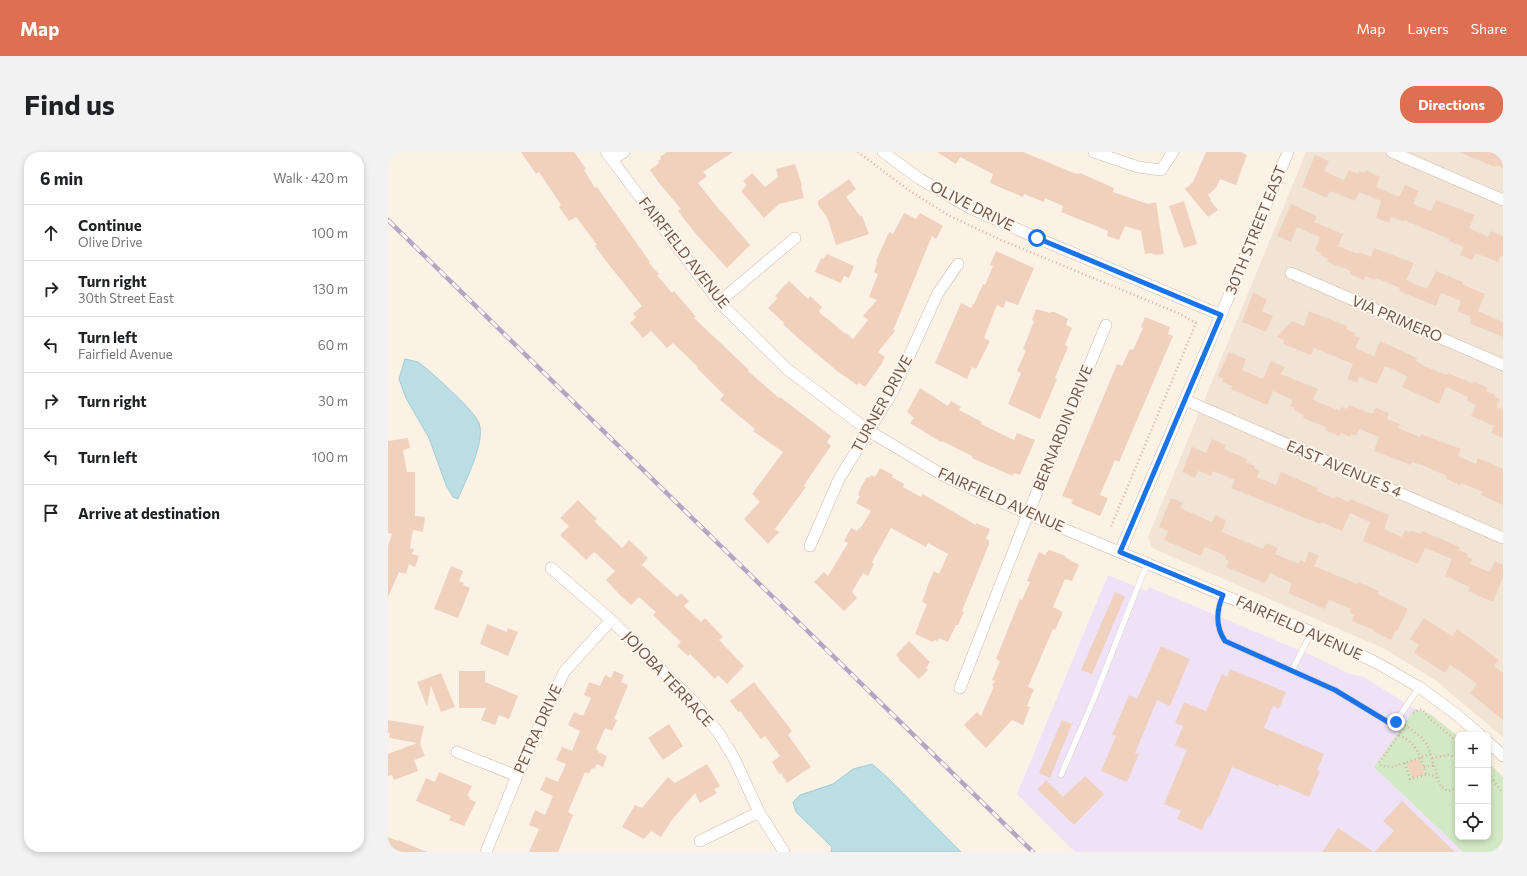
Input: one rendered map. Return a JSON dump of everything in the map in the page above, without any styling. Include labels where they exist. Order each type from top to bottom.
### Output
[{"type":"street","points":[[609,156],[624,152]]},
{"type":"street","name":"OLIVE DRIVE","points":[[883,152],[920,179],[970,208],[1221,315]]},
{"type":"street","points":[[1094,152],[1138,167],[1161,170],[1173,152]]},
{"type":"street","name":"30TH STREET EAST","points":[[1120,552],[1221,315],[1288,152]]},
{"type":"street","points":[[1392,152],[1503,200]]},
{"type":"street","name":"FAIRFIELD AVENUE","points":[[609,156],[719,302],[787,369],[869,431],[946,477],[1028,514],[1312,632],[1377,663],[1419,687],[1456,714],[1477,732]]},
{"type":"street","points":[[719,302],[795,238]]},
{"type":"street","name":"TURNER DRIVE","points":[[810,546],[839,479],[893,391],[938,293],[958,264]]},
{"type":"street","name":"VIA PRIMERO","points":[[1291,273],[1503,365]]},
{"type":"street","name":"BERNARDIN DRIVE","points":[[960,688],[1028,514],[1106,324]]},
{"type":"street","name":"EAST AVENUE S 4","points":[[1185,400],[1503,538]]},
{"type":"street","name":"JOJOBA TERRACE","points":[[551,568],[611,620],[692,700],[718,732],[734,758],[759,812],[784,852]]},
{"type":"street","name":"PETRA DRIVE","points":[[486,852],[517,776],[564,672],[611,620]]},
{"type":"street","points":[[1491,745],[1503,756]]},
{"type":"street","points":[[458,752],[517,776]]},
{"type":"street","points":[[700,841],[759,812]]},
{"type":"lane","points":[[1061,775],[1148,564]]},
{"type":"lane","points":[[1223,595],[1217,608],[1217,616],[1220,634],[1225,641],[1335,690],[1388,722],[1396,722],[1419,687]]},
{"type":"lane","points":[[1292,670],[1312,632]]},
{"type":"path","points":[[1110,529],[1196,323]]},
{"type":"path","points":[[1431,754],[1392,767],[1381,766],[1379,763],[1414,712],[1422,709],[1430,719],[1455,740]]},
{"type":"path","points":[[1405,725],[1424,740],[1429,748],[1441,786],[1446,789],[1446,791],[1455,789]]},
{"type":"path","points":[[1399,735],[1411,743],[1421,757],[1426,775]]},
{"type":"path","points":[[1432,758],[1448,755],[1455,757]]},
{"type":"path","points":[[1407,756],[1409,761]]},
{"type":"path","points":[[1405,763],[1410,779],[1430,774],[1438,780]]},
{"type":"path","points":[[1424,767],[1434,765]]},
{"type":"path","points":[[1491,778],[1503,793]]},
{"type":"shaded area","points":[[1306,152],[1503,152],[1503,737],[1435,680],[1385,649],[1152,548],[1148,537]]},
{"type":"shaded area","points":[[1108,575],[1147,591],[1149,587],[1313,656],[1350,674],[1364,677],[1415,709],[1374,767],[1463,852],[1075,852],[1017,794]]},
{"type":"green space","points":[[1415,709],[1430,714],[1455,734],[1455,840],[1491,840],[1491,765],[1503,777],[1503,852],[1463,852],[1374,767]]},
{"type":"water","points":[[405,359],[418,362],[426,368],[463,402],[479,423],[480,440],[477,451],[470,472],[458,499],[453,497],[446,485],[429,438],[406,398],[399,379]]},
{"type":"water","points":[[872,764],[887,777],[961,852],[831,852],[832,847],[796,812],[793,802],[800,795],[833,784],[853,769]]},
{"type":"building","points":[[521,152],[574,152],[586,169],[584,170],[595,188],[597,187],[650,262],[649,263],[659,274],[657,275],[672,293],[674,291],[696,317],[694,318],[749,370],[748,371],[779,398],[780,397],[831,436],[827,442],[831,446],[806,482],[804,486],[806,487],[775,529],[779,532],[768,544],[744,519],[760,502],[752,494],[783,452],[753,431],[755,429],[720,400],[724,395],[673,343],[667,348],[651,331],[643,338],[630,323],[636,317],[633,314],[642,306],[606,261],[595,246],[597,245],[577,218],[576,217],[569,221],[559,207],[561,205],[539,172],[536,174]]},
{"type":"building","points":[[667,152],[733,152],[703,172],[707,176],[698,183],[750,245],[727,268],[695,233],[678,211],[681,209],[650,170],[659,163],[658,161],[661,159],[660,157]]},
{"type":"building","points":[[937,152],[1023,152],[1074,173],[1080,173],[1114,188],[1113,192],[1148,204],[1156,202],[1164,254],[1145,254],[1141,231],[1125,226],[1119,240],[1107,236],[1108,231],[1061,212],[1063,206],[1045,198],[1044,202],[1024,194],[1023,197],[990,183],[993,174],[960,157],[956,164]]},
{"type":"building","points":[[1206,152],[1241,152],[1247,155],[1236,185],[1220,179],[1216,188],[1208,195],[1218,210],[1208,217],[1185,189],[1193,182]]},
{"type":"building","points":[[1459,152],[1503,152],[1503,168],[1496,165],[1495,167]]},
{"type":"building","points":[[1315,155],[1329,161],[1324,171],[1344,180],[1349,170],[1358,174],[1359,171],[1365,173],[1366,170],[1380,177],[1376,187],[1399,197],[1405,185],[1419,191],[1413,204],[1431,211],[1436,200],[1475,215],[1469,228],[1488,237],[1491,231],[1503,236],[1503,257],[1501,256],[1498,262],[1475,253],[1472,260],[1460,255],[1463,247],[1449,241],[1449,239],[1404,220],[1404,222],[1391,217],[1389,223],[1376,218],[1381,201],[1359,192],[1355,201],[1330,191],[1327,198],[1302,187]]},
{"type":"building","points":[[795,164],[802,185],[804,198],[779,204],[764,218],[741,191],[747,185],[743,181],[752,173],[765,187],[778,177],[776,169]]},
{"type":"building","points":[[849,179],[856,189],[846,197],[860,216],[862,216],[869,234],[836,245],[827,217],[818,205],[818,201]]},
{"type":"building","points":[[1184,201],[1197,244],[1184,248],[1169,206]]},
{"type":"building","points":[[1291,204],[1317,216],[1314,222],[1343,234],[1338,246],[1358,254],[1359,252],[1371,257],[1374,248],[1414,263],[1406,280],[1427,289],[1436,271],[1463,282],[1462,284],[1485,294],[1478,311],[1503,322],[1503,337],[1471,324],[1471,319],[1469,318],[1470,316],[1457,311],[1461,301],[1441,293],[1436,306],[1399,291],[1400,288],[1381,280],[1376,278],[1375,280],[1366,276],[1364,280],[1350,274],[1351,271],[1327,262],[1328,259],[1320,255],[1321,253],[1315,250],[1320,237],[1297,227],[1291,242],[1277,236]]},
{"type":"building","points":[[904,213],[916,219],[920,213],[943,226],[936,239],[932,236],[893,329],[895,331],[878,352],[885,357],[883,362],[865,387],[859,383],[857,385],[837,371],[798,338],[768,308],[776,300],[777,298],[775,296],[789,281],[808,299],[810,296],[822,307],[819,311],[820,313],[853,339],[868,320],[863,316],[877,300],[869,297],[878,274],[874,272],[877,263],[876,261],[889,232],[893,234]]},
{"type":"building","points":[[996,251],[1034,268],[1018,305],[1006,301],[1003,308],[997,305],[984,338],[990,341],[976,369],[972,367],[967,379],[935,363],[961,303],[971,308],[983,284],[985,285],[993,266],[990,265]]},
{"type":"building","points":[[827,254],[854,266],[849,278],[844,276],[841,283],[815,272],[821,258],[823,259]]},
{"type":"building","points":[[1253,293],[1267,299],[1262,311],[1273,316],[1266,332],[1242,322]]},
{"type":"building","points":[[1036,309],[1050,313],[1054,312],[1063,316],[1068,319],[1066,325],[1072,328],[1065,345],[1068,347],[1055,378],[1057,379],[1040,419],[1008,404],[1021,373],[1017,371],[1026,350],[1023,349],[1034,321],[1032,320]]},
{"type":"building","points":[[1309,311],[1347,326],[1346,329],[1355,333],[1354,336],[1360,338],[1355,348],[1374,356],[1380,341],[1417,358],[1416,361],[1424,366],[1447,375],[1448,373],[1472,383],[1473,381],[1488,388],[1486,391],[1500,399],[1496,407],[1502,409],[1503,406],[1503,438],[1491,433],[1494,426],[1471,416],[1476,405],[1467,401],[1468,397],[1446,387],[1439,404],[1402,387],[1407,376],[1385,366],[1377,384],[1359,377],[1357,383],[1347,379],[1353,364],[1314,348],[1311,355],[1283,344],[1284,340],[1277,337],[1292,321],[1304,326]]},
{"type":"building","points":[[1145,317],[1170,327],[1168,334],[1173,336],[1119,462],[1115,460],[1100,495],[1108,498],[1100,516],[1074,505],[1071,503],[1073,500],[1062,496],[1117,364],[1122,366],[1130,349],[1133,350],[1143,328],[1141,327]]},
{"type":"building","points":[[1229,352],[1246,359],[1242,370],[1263,379],[1271,361],[1285,367],[1281,374],[1318,389],[1313,400],[1340,411],[1342,407],[1347,409],[1349,405],[1372,414],[1376,408],[1389,413],[1387,419],[1400,424],[1398,428],[1420,437],[1421,434],[1461,449],[1458,456],[1476,464],[1478,458],[1503,469],[1503,505],[1481,495],[1483,492],[1446,479],[1447,476],[1422,465],[1412,462],[1411,465],[1374,451],[1379,437],[1360,429],[1356,436],[1351,434],[1350,437],[1341,433],[1339,436],[1325,430],[1326,427],[1303,418],[1304,415],[1294,410],[1295,408],[1290,406],[1293,400],[1273,391],[1267,405],[1231,389],[1232,386],[1222,382],[1223,379],[1218,376]]},
{"type":"building","points":[[920,388],[948,406],[951,401],[961,407],[959,410],[982,422],[981,424],[1014,440],[1017,433],[1035,440],[1020,475],[1014,473],[1013,476],[972,458],[972,456],[942,441],[941,442],[910,423],[914,418],[907,412]]},
{"type":"building","points":[[408,438],[410,448],[403,450],[407,472],[415,472],[415,516],[425,517],[423,532],[413,530],[410,548],[414,549],[412,554],[419,556],[415,567],[409,564],[406,574],[399,572],[388,597],[388,546],[392,534],[388,533],[388,441]]},
{"type":"building","points":[[1212,439],[1226,445],[1224,449],[1247,459],[1246,462],[1255,466],[1254,468],[1260,471],[1257,477],[1276,485],[1281,472],[1318,488],[1317,491],[1335,499],[1336,496],[1349,502],[1350,499],[1389,515],[1384,529],[1402,537],[1405,530],[1411,532],[1411,530],[1421,534],[1422,531],[1460,547],[1459,550],[1468,554],[1467,557],[1473,559],[1470,564],[1490,572],[1495,561],[1503,565],[1503,577],[1493,602],[1468,591],[1470,587],[1445,576],[1452,559],[1425,548],[1418,564],[1363,541],[1370,522],[1350,513],[1342,531],[1321,522],[1320,524],[1231,488],[1235,480],[1213,471],[1211,476],[1198,471],[1195,478],[1182,472],[1192,447],[1206,453]]},
{"type":"building","points":[[880,468],[893,475],[892,477],[904,484],[903,487],[921,497],[923,494],[976,525],[976,523],[990,529],[986,539],[989,540],[989,544],[962,611],[964,612],[948,642],[939,638],[937,641],[934,640],[933,642],[915,634],[927,604],[922,602],[929,582],[934,571],[939,574],[948,554],[928,543],[926,547],[891,528],[872,562],[874,564],[868,576],[863,573],[852,592],[857,598],[844,611],[814,582],[824,572],[828,576],[848,543],[844,541],[851,528],[857,531],[859,528],[860,529],[871,511],[856,503],[860,496],[858,495],[861,487],[867,477],[870,478],[871,475],[875,477]]},
{"type":"building","points":[[1171,498],[1183,503],[1180,508],[1212,522],[1215,515],[1226,520],[1222,532],[1263,549],[1266,543],[1278,548],[1275,554],[1294,562],[1299,563],[1300,560],[1305,562],[1309,551],[1319,556],[1314,566],[1357,584],[1358,582],[1379,591],[1378,594],[1408,609],[1397,631],[1396,630],[1391,640],[1373,631],[1374,630],[1352,621],[1354,615],[1350,613],[1351,609],[1329,600],[1325,609],[1288,593],[1292,583],[1270,573],[1265,583],[1226,567],[1229,561],[1225,559],[1226,556],[1205,547],[1201,556],[1164,540],[1168,531],[1159,527]]},
{"type":"building","points":[[578,500],[597,519],[594,521],[622,548],[629,540],[648,558],[642,565],[677,597],[681,593],[689,601],[684,606],[701,622],[705,618],[723,637],[719,640],[744,666],[727,684],[718,675],[715,679],[690,654],[688,656],[677,646],[681,642],[653,615],[656,612],[639,597],[631,605],[620,595],[606,580],[615,571],[600,557],[594,552],[586,560],[560,535],[569,526],[560,518]]},
{"type":"building","points":[[1049,550],[1066,556],[1065,557],[1079,565],[1072,581],[1065,579],[1053,607],[1063,612],[1055,630],[1053,629],[1028,687],[1034,689],[1027,706],[1030,707],[1023,725],[1012,720],[986,748],[964,725],[977,712],[981,716],[994,686],[992,686],[995,681],[992,680],[1000,661],[996,659],[1020,599],[1022,600],[1030,582],[1027,581],[1033,566],[1039,552],[1045,555]]},
{"type":"building","points":[[451,566],[463,571],[459,581],[464,583],[463,585],[470,588],[458,618],[434,609]]},
{"type":"building","points":[[1115,592],[1125,597],[1092,674],[1081,670]]},
{"type":"building","points":[[1424,618],[1452,636],[1457,629],[1499,660],[1494,666],[1503,673],[1503,720],[1470,693],[1477,684],[1459,670],[1450,665],[1445,673],[1414,653],[1419,645],[1410,639]]},
{"type":"building","points":[[487,624],[507,632],[508,628],[518,632],[508,656],[480,644]]},
{"type":"building","points":[[909,641],[930,662],[926,668],[928,670],[919,679],[899,660],[900,659],[896,655]]},
{"type":"building","points":[[1161,646],[1190,659],[1170,706],[1157,700],[1135,753],[1139,754],[1127,782],[1101,771],[1116,736],[1112,735],[1129,695],[1137,699]]},
{"type":"building","points":[[1230,669],[1286,692],[1279,709],[1273,706],[1264,728],[1324,754],[1317,770],[1320,771],[1309,797],[1279,784],[1278,786],[1232,767],[1210,817],[1208,816],[1202,830],[1177,819],[1181,811],[1164,804],[1187,750],[1175,745],[1183,726],[1175,723],[1184,702],[1206,711],[1222,674],[1227,677]]},
{"type":"building","points":[[459,671],[485,671],[485,682],[518,696],[509,719],[499,715],[495,725],[481,720],[486,708],[459,708]]},
{"type":"building","points":[[614,671],[624,675],[621,682],[628,685],[614,719],[617,720],[612,731],[605,728],[596,749],[599,751],[598,752],[607,756],[603,767],[597,764],[594,769],[592,768],[589,774],[585,772],[568,812],[573,815],[558,852],[529,852],[539,829],[529,825],[535,810],[545,815],[553,796],[540,790],[546,777],[558,782],[566,764],[556,760],[562,747],[572,751],[580,731],[568,725],[574,712],[583,716],[591,698],[584,695],[589,682],[600,686],[605,675],[611,678]]},
{"type":"building","points":[[441,673],[455,707],[441,712],[431,686],[427,707],[417,682]]},
{"type":"building","points":[[754,682],[792,731],[788,735],[811,767],[787,783],[781,773],[779,774],[772,762],[780,756],[765,736],[761,739],[740,711],[738,712],[730,701]]},
{"type":"building","points":[[388,720],[424,726],[420,744],[425,756],[414,760],[418,771],[394,780],[392,775],[388,776],[388,754],[417,743],[389,738],[390,733],[388,733]]},
{"type":"building","points":[[1062,720],[1072,724],[1050,778],[1039,773]]},
{"type":"building","points":[[669,724],[683,746],[663,760],[648,738]]},
{"type":"building","points":[[1420,759],[1424,775],[1412,778],[1407,762]]},
{"type":"building","points":[[707,764],[720,786],[714,789],[717,793],[700,803],[695,793],[671,821],[661,837],[651,831],[644,839],[622,827],[635,805],[642,808],[668,777],[675,783]]},
{"type":"building","points":[[439,772],[472,786],[467,796],[470,797],[469,799],[476,802],[464,826],[449,820],[451,816],[416,801],[426,778],[435,782]]},
{"type":"building","points":[[1085,776],[1104,794],[1074,825],[1037,789],[1046,780],[1063,797]]},
{"type":"building","points":[[1402,801],[1455,852],[1374,852],[1394,831],[1383,821]]},
{"type":"building","points":[[1338,828],[1374,852],[1322,852]]},
{"type":"building","points":[[388,837],[398,840],[427,852],[388,852]]},
{"type":"railway","points":[[388,220],[1033,852]]},
{"type":"route","points":[[1037,238],[1221,315],[1120,552],[1223,595],[1217,608],[1217,616],[1220,634],[1225,641],[1335,690],[1388,722],[1396,722]]}]
